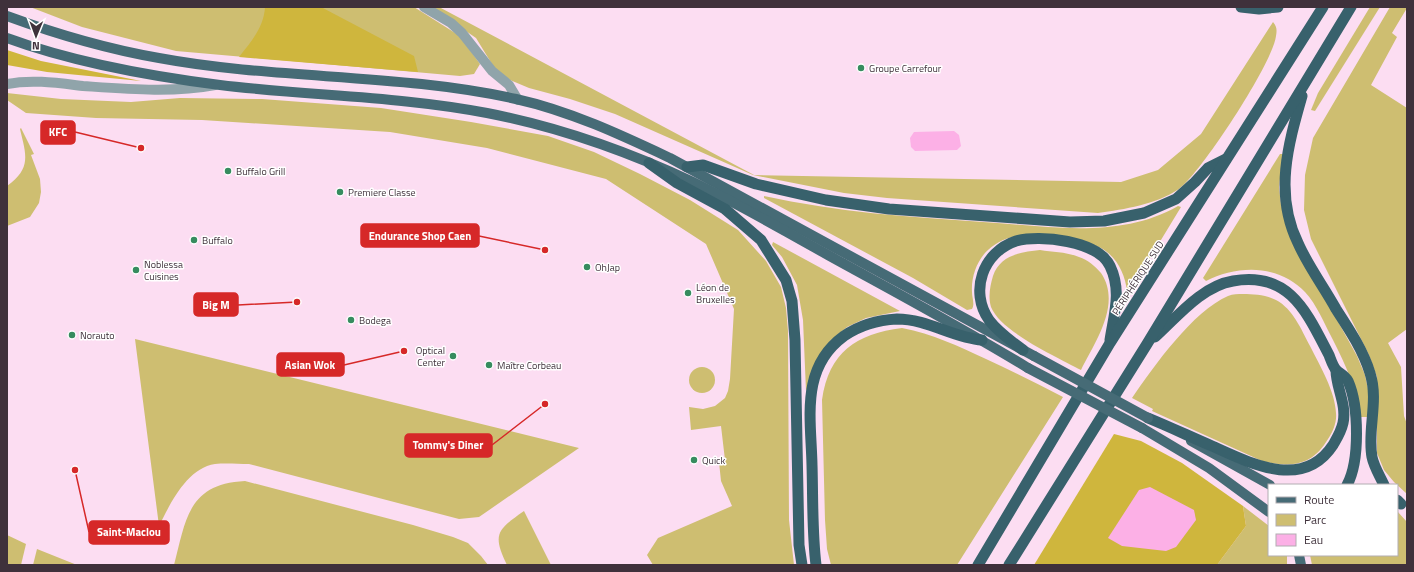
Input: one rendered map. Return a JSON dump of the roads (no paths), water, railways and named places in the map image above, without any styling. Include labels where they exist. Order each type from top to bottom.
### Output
[{"type":"highway","points":[[1241,7],[1259,9],[1278,7]]},
{"type":"highway","name":"PÉRIPHÉRIQUE SUD","points":[[978,565],[1110,344],[1323,7]]},
{"type":"highway","points":[[1009,565],[1147,344],[1351,7]]},
{"type":"highway","points":[[1307,80],[1286,156],[1284,184],[1287,209],[1298,244],[1349,330],[1370,372],[1373,394],[1372,454],[1374,466],[1383,484]]},
{"type":"highway","points":[[687,167],[703,165],[756,184],[826,200],[889,209],[1070,222],[1104,221],[1144,213],[1176,200],[1208,168],[1227,158]]},
{"type":"highway","points":[[649,163],[677,183],[725,209],[761,240],[786,280],[792,301],[795,340],[798,538],[802,565]]},
{"type":"highway","points":[[1023,350],[1003,334],[989,320],[980,299],[980,289],[986,264],[992,255],[1004,246],[1017,241],[1035,239],[1051,239],[1084,246],[1098,253],[1109,264],[1116,284],[1118,301],[1110,344]]},
{"type":"highway","points":[[1147,344],[1206,292],[1224,283],[1252,279],[1280,287],[1297,299],[1309,317],[1336,370],[1348,381],[1356,416],[1355,448],[1347,484]]},
{"type":"highway","points":[[816,565],[814,540],[811,396],[817,368],[825,353],[834,344],[858,326],[876,321],[898,319],[936,326],[966,339],[982,340]]},
{"type":"highway","points":[[1148,418],[1257,465],[1284,470],[1308,467],[1327,454],[1340,434],[1343,423],[1344,404],[1336,380],[1336,370]]},
{"type":"main road","points":[[7,16],[77,40],[160,58],[245,69],[443,86],[518,100],[607,129],[687,167],[1268,484]]},
{"type":"main road","points":[[7,38],[32,48],[90,62],[219,84],[443,106],[485,113],[572,134],[649,163],[695,183],[982,340],[1028,368],[1142,428],[1210,468],[1268,511]]},
{"type":"street","points":[[424,7],[451,23],[462,33],[492,71],[509,85],[518,100]]},
{"type":"street","points":[[7,84],[24,80],[111,88],[190,90],[219,84]]},
{"type":"water","points":[[954,131],[959,135],[961,146],[957,150],[915,151],[911,147],[910,138],[914,132]]},
{"type":"water","points":[[1150,487],[1194,510],[1196,520],[1176,547],[1166,551],[1122,546],[1108,538],[1139,490]]},
{"type":"place","name":"Groupe Carrefour","points":[[861,68]]},
{"type":"place","name":"KFC","points":[[141,148]]},
{"type":"place","name":"Buffalo Grill","points":[[228,171]]},
{"type":"place","name":"Premiere Classe","points":[[340,192]]},
{"type":"place","name":"Buffalo","points":[[194,240]]},
{"type":"place","name":"Endurance Shop Caen","points":[[545,250]]},
{"type":"place","name":"OhJap","points":[[587,267]]},
{"type":"place","name":"Noblessa Cuisines","points":[[136,270]]},
{"type":"place","name":"Léon de Bruxelles","points":[[688,293]]},
{"type":"place","name":"Big M","points":[[297,302]]},
{"type":"place","name":"Bodega","points":[[351,320]]},
{"type":"place","name":"Norauto","points":[[72,335]]},
{"type":"place","name":"Asian Wok","points":[[404,351]]},
{"type":"place","name":"Optical Center","points":[[453,356]]},
{"type":"place","name":"Maître Corbeau","points":[[489,365]]},
{"type":"place","name":"Tommy's Diner","points":[[545,404]]},
{"type":"place","name":"Quick","points":[[694,460]]},
{"type":"place","name":"Saint-Maclou","points":[[75,470]]}]
